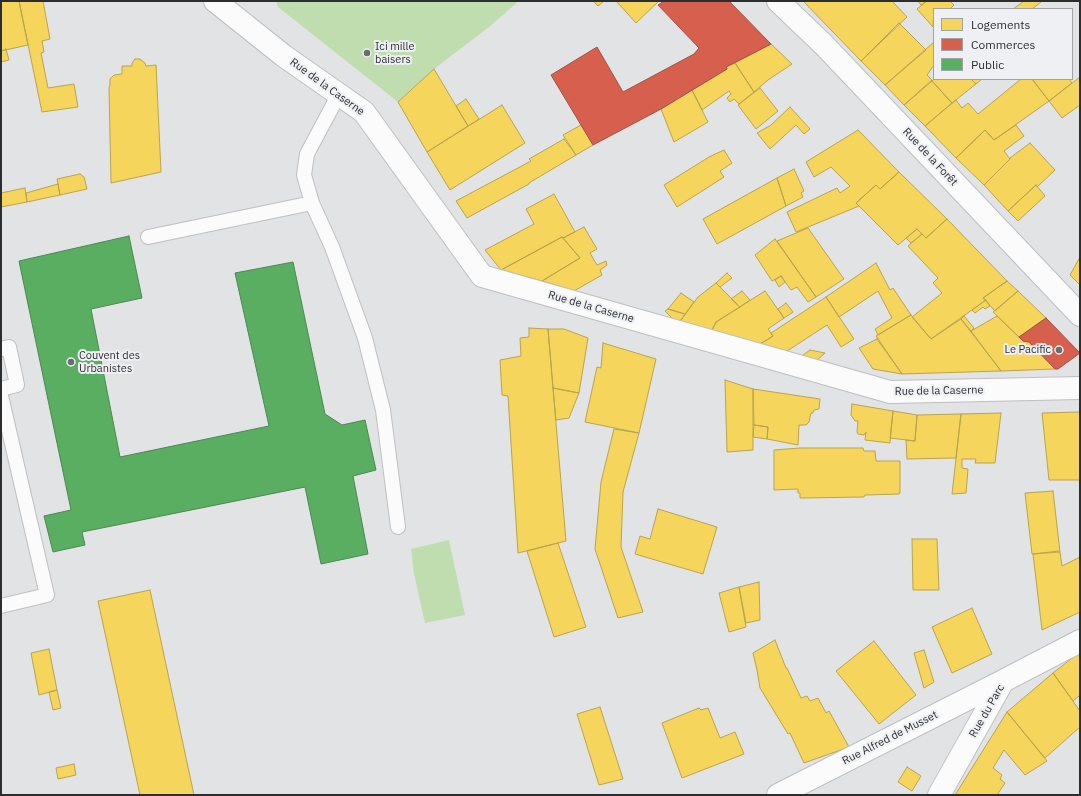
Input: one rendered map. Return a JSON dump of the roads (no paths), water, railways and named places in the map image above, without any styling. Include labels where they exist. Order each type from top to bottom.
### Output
[{"type":"street","name":"Rue de la Caserne","points":[[215,1],[284,56],[364,112],[482,276],[890,392],[1080,388]]},
{"type":"street","name":"Rue de la Forêt","points":[[778,1],[824,45],[1080,315]]},
{"type":"street","name":"Rue du Parc","points":[[939,795],[1003,681],[1080,641]]},
{"type":"street","name":"Rue Alfred de Musset","points":[[778,795],[1003,681]]},
{"type":"lane","points":[[339,94],[307,154],[304,175],[312,203],[332,247],[366,338],[383,410],[398,528]]},
{"type":"lane","points":[[148,237],[312,203]]},
{"type":"lane","points":[[1,349],[8,347],[18,385],[1,389]]},
{"type":"lane","points":[[1,396],[48,595],[1,606]]},
{"type":"place","name":"Ici mille baisers","points":[[367,53]]},
{"type":"place","name":"Le Pacific","points":[[1059,350]]},
{"type":"place","name":"Couvent des Urbanistes","points":[[71,362]]}]
